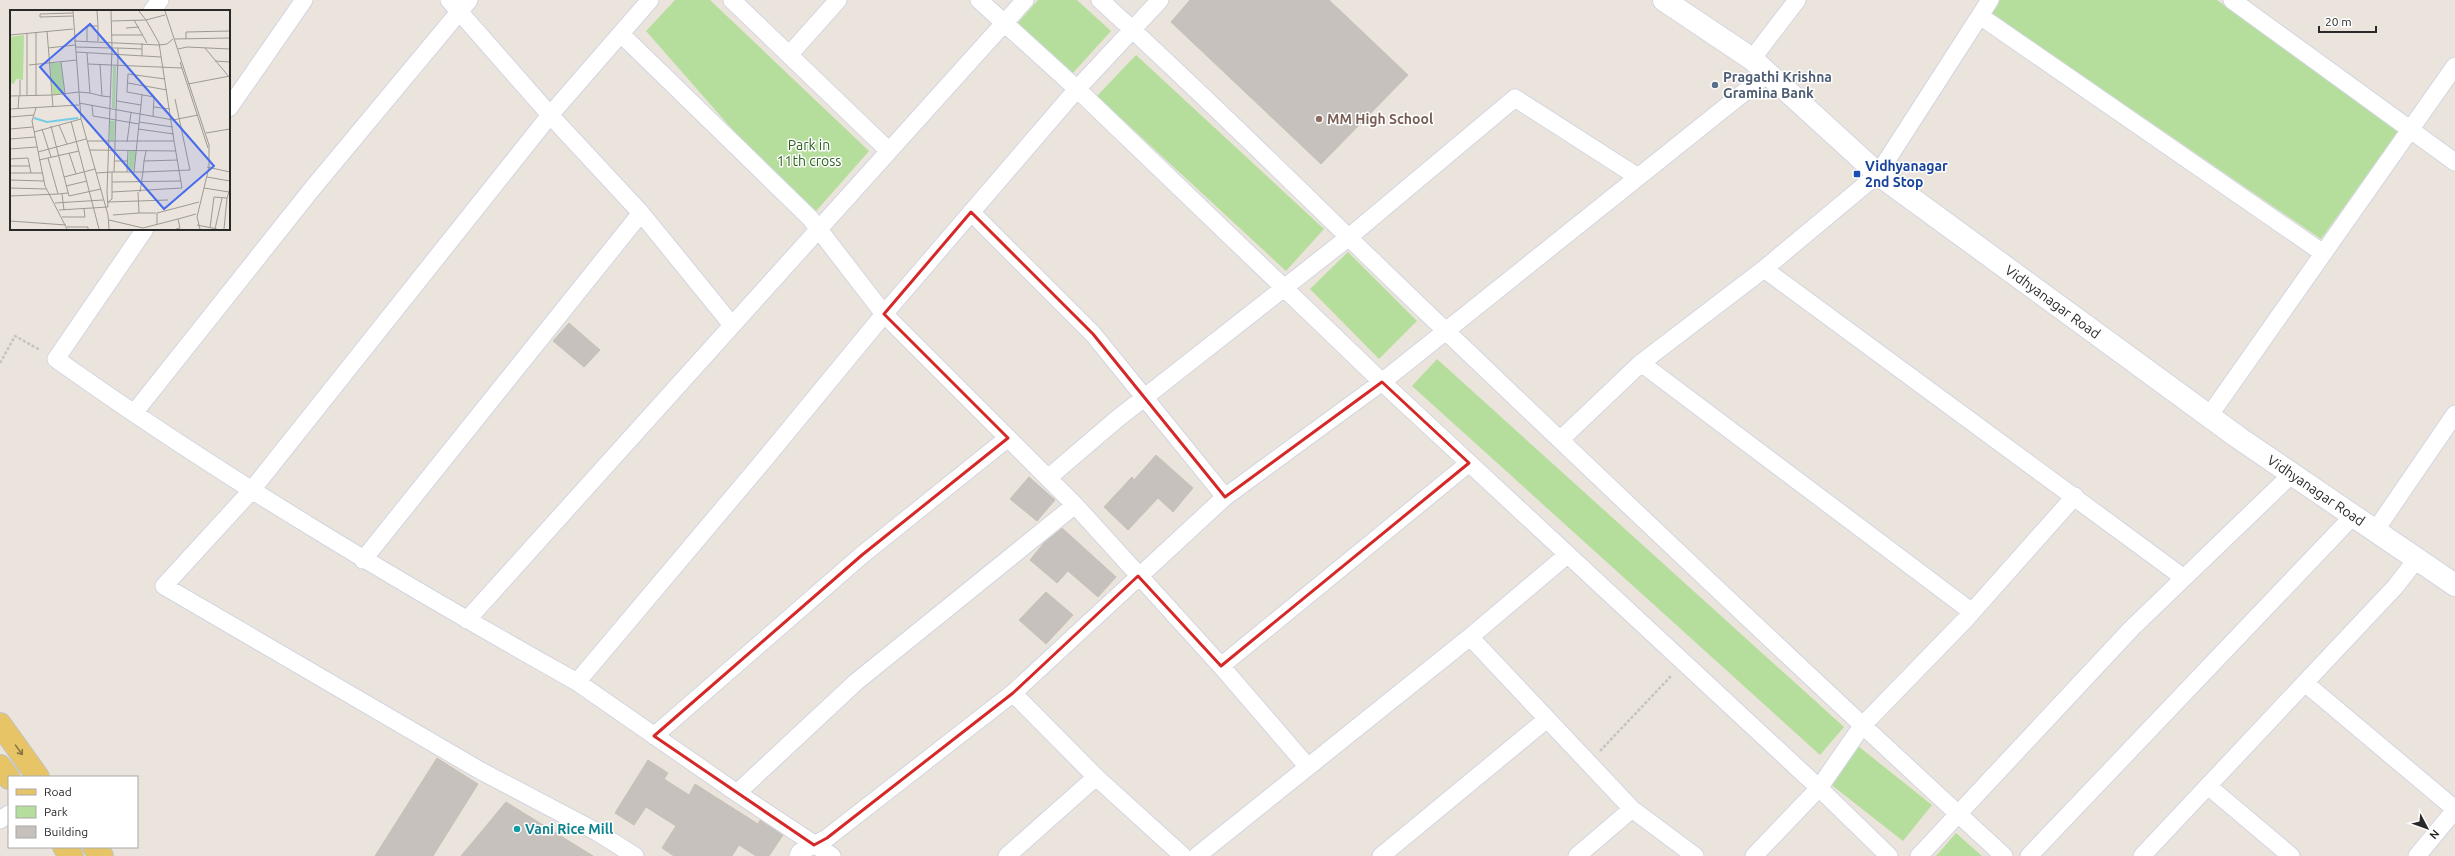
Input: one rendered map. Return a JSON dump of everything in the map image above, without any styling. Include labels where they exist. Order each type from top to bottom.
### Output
[{"type":"main road","points":[[0,724],[37,776]]},
{"type":"main road","points":[[0,766],[8,777]]},
{"type":"main road","points":[[65,848],[72,856]]},
{"type":"main road","points":[[95,848],[102,856]]},
{"type":"street","points":[[153,10],[160,0]]},
{"type":"street","points":[[230,107],[304,0]]},
{"type":"street","points":[[635,856],[597,832],[481,771],[164,586],[251,491],[550,116],[650,0]]},
{"type":"street","points":[[732,0],[889,151]]},
{"type":"street","points":[[789,55],[838,0]]},
{"type":"street","points":[[979,0],[1077,90],[1382,382],[1819,788],[1889,856]]},
{"type":"street","points":[[467,620],[1025,0]]},
{"type":"street","points":[[1100,0],[1197,88],[1445,331],[1862,726],[2004,856]]},
{"type":"street","points":[[577,682],[971,212],[1077,90],[1160,0]]},
{"type":"street","name":"Vidhyanagar Road","points":[[1664,0],[1760,66],[1878,174],[2209,416],[2455,585]]},
{"type":"street","points":[[798,856],[800,852],[827,838],[1014,693],[1138,576],[1225,497],[1382,382],[1638,177],[1760,66],[1797,0]]},
{"type":"street","points":[[1560,440],[1641,363],[1764,269],[1878,174],[1990,0]]},
{"type":"street","points":[[2232,0],[2455,162]]},
{"type":"street","points":[[134,413],[459,4],[550,116],[641,213],[732,325]]},
{"type":"street","points":[[1980,16],[2323,253]]},
{"type":"street","points":[[622,34],[810,218],[884,314],[1075,505],[1221,666],[1308,768]]},
{"type":"street","points":[[2209,416],[2409,129],[2455,66]]},
{"type":"street","points":[[1048,478],[1145,397],[1349,237],[1515,98],[1638,177]]},
{"type":"street","points":[[971,212],[1093,334],[1225,497]]},
{"type":"street","points":[[363,560],[641,213]]},
{"type":"street","points":[[144,230],[56,359],[251,491],[363,560],[577,682],[737,793],[832,856]]},
{"type":"street","points":[[1764,269],[1922,386],[2076,496],[2184,578]]},
{"type":"street","points":[[1641,363],[1972,612]]},
{"type":"street","points":[[2375,531],[2455,414]]},
{"type":"street","points":[[654,736],[862,555],[1008,438]]},
{"type":"street","points":[[1221,666],[1469,463]]},
{"type":"street","points":[[1919,856],[1959,815],[2132,628],[2292,474]]},
{"type":"street","points":[[1754,856],[1819,788],[1862,726],[1972,612],[2076,496]]},
{"type":"street","points":[[737,793],[856,682],[1075,505]]},
{"type":"street","points":[[2030,856],[2353,516]]},
{"type":"street","points":[[1197,856],[1470,637],[1567,555]]},
{"type":"street","points":[[2142,856],[2395,587],[2417,560]]},
{"type":"street","points":[[1470,637],[1632,809],[1695,856]]},
{"type":"street","points":[[2305,683],[2455,809],[2417,856]]},
{"type":"street","points":[[1014,693],[1096,777],[1183,856]]},
{"type":"street","points":[[1381,856],[1547,719]]},
{"type":"street","points":[[1007,856],[1096,777]]},
{"type":"street","points":[[2208,786],[2291,856]]},
{"type":"street","points":[[1577,856],[1632,809]]},
{"type":"path","points":[[0,363],[15,336],[56,359]]},
{"type":"path","points":[[1588,762],[1684,663]]},
{"type":"highlighted area","points":[[971,212],[1093,334],[1225,497],[1382,382],[1469,463],[1221,666],[1138,576],[1013,693],[827,838],[814,845],[654,736],[862,555],[1008,438],[884,314]]},
{"type":"green space","name":"Park in 11th cross","points":[[675,0],[710,0],[869,151],[810,218],[646,31]]},
{"type":"green space","points":[[1038,0],[1077,0],[1111,31],[1072,74],[1017,24]]},
{"type":"green space","points":[[2000,0],[2217,0],[2399,130],[2321,239],[1991,13]]},
{"type":"green space","points":[[1136,55],[1324,229],[1286,271],[1097,96]]},
{"type":"green space","points":[[1348,252],[1417,321],[1379,359],[1310,289]]},
{"type":"green space","points":[[1437,359],[1844,727],[1820,755],[1412,386]]},
{"type":"green space","points":[[1858,746],[1932,805],[1903,841],[1829,783]]},
{"type":"green space","points":[[1956,833],[1982,856],[1936,856]]},
{"type":"building","name":"MM High School","points":[[1190,0],[1329,0],[1408,75],[1321,164],[1171,22]]},
{"type":"building","points":[[569,323],[600,350],[584,367],[553,341]]},
{"type":"building","points":[[1156,455],[1193,488],[1173,512],[1158,498],[1128,530],[1104,507],[1132,477],[1134,480]]},
{"type":"building","points":[[1029,477],[1055,500],[1037,521],[1010,499]]},
{"type":"building","points":[[1062,528],[1116,577],[1098,597],[1068,571],[1057,583],[1030,560],[1044,543]]},
{"type":"building","points":[[1046,592],[1073,615],[1046,644],[1019,620]]},
{"type":"building","points":[[437,758],[478,784],[433,856],[375,856]]},
{"type":"building","points":[[648,760],[668,773],[664,779],[689,795],[695,784],[758,824],[760,820],[783,835],[769,856],[756,856],[739,845],[732,856],[674,856],[662,848],[676,826],[646,807],[634,825],[615,813]]},
{"type":"building","name":"Vani Rice Mill","points":[[506,802],[593,856],[461,856]]},
{"type":"place","name":"Pragathi Krishna Gramina Bank","points":[[1715,85]]},
{"type":"place","name":"MM High School","points":[[1319,119]]},
{"type":"place","name":"Vidhyanagar 2nd Stop","points":[[1857,174]]},
{"type":"place","name":"Vani Rice Mill","points":[[517,829]]}]
